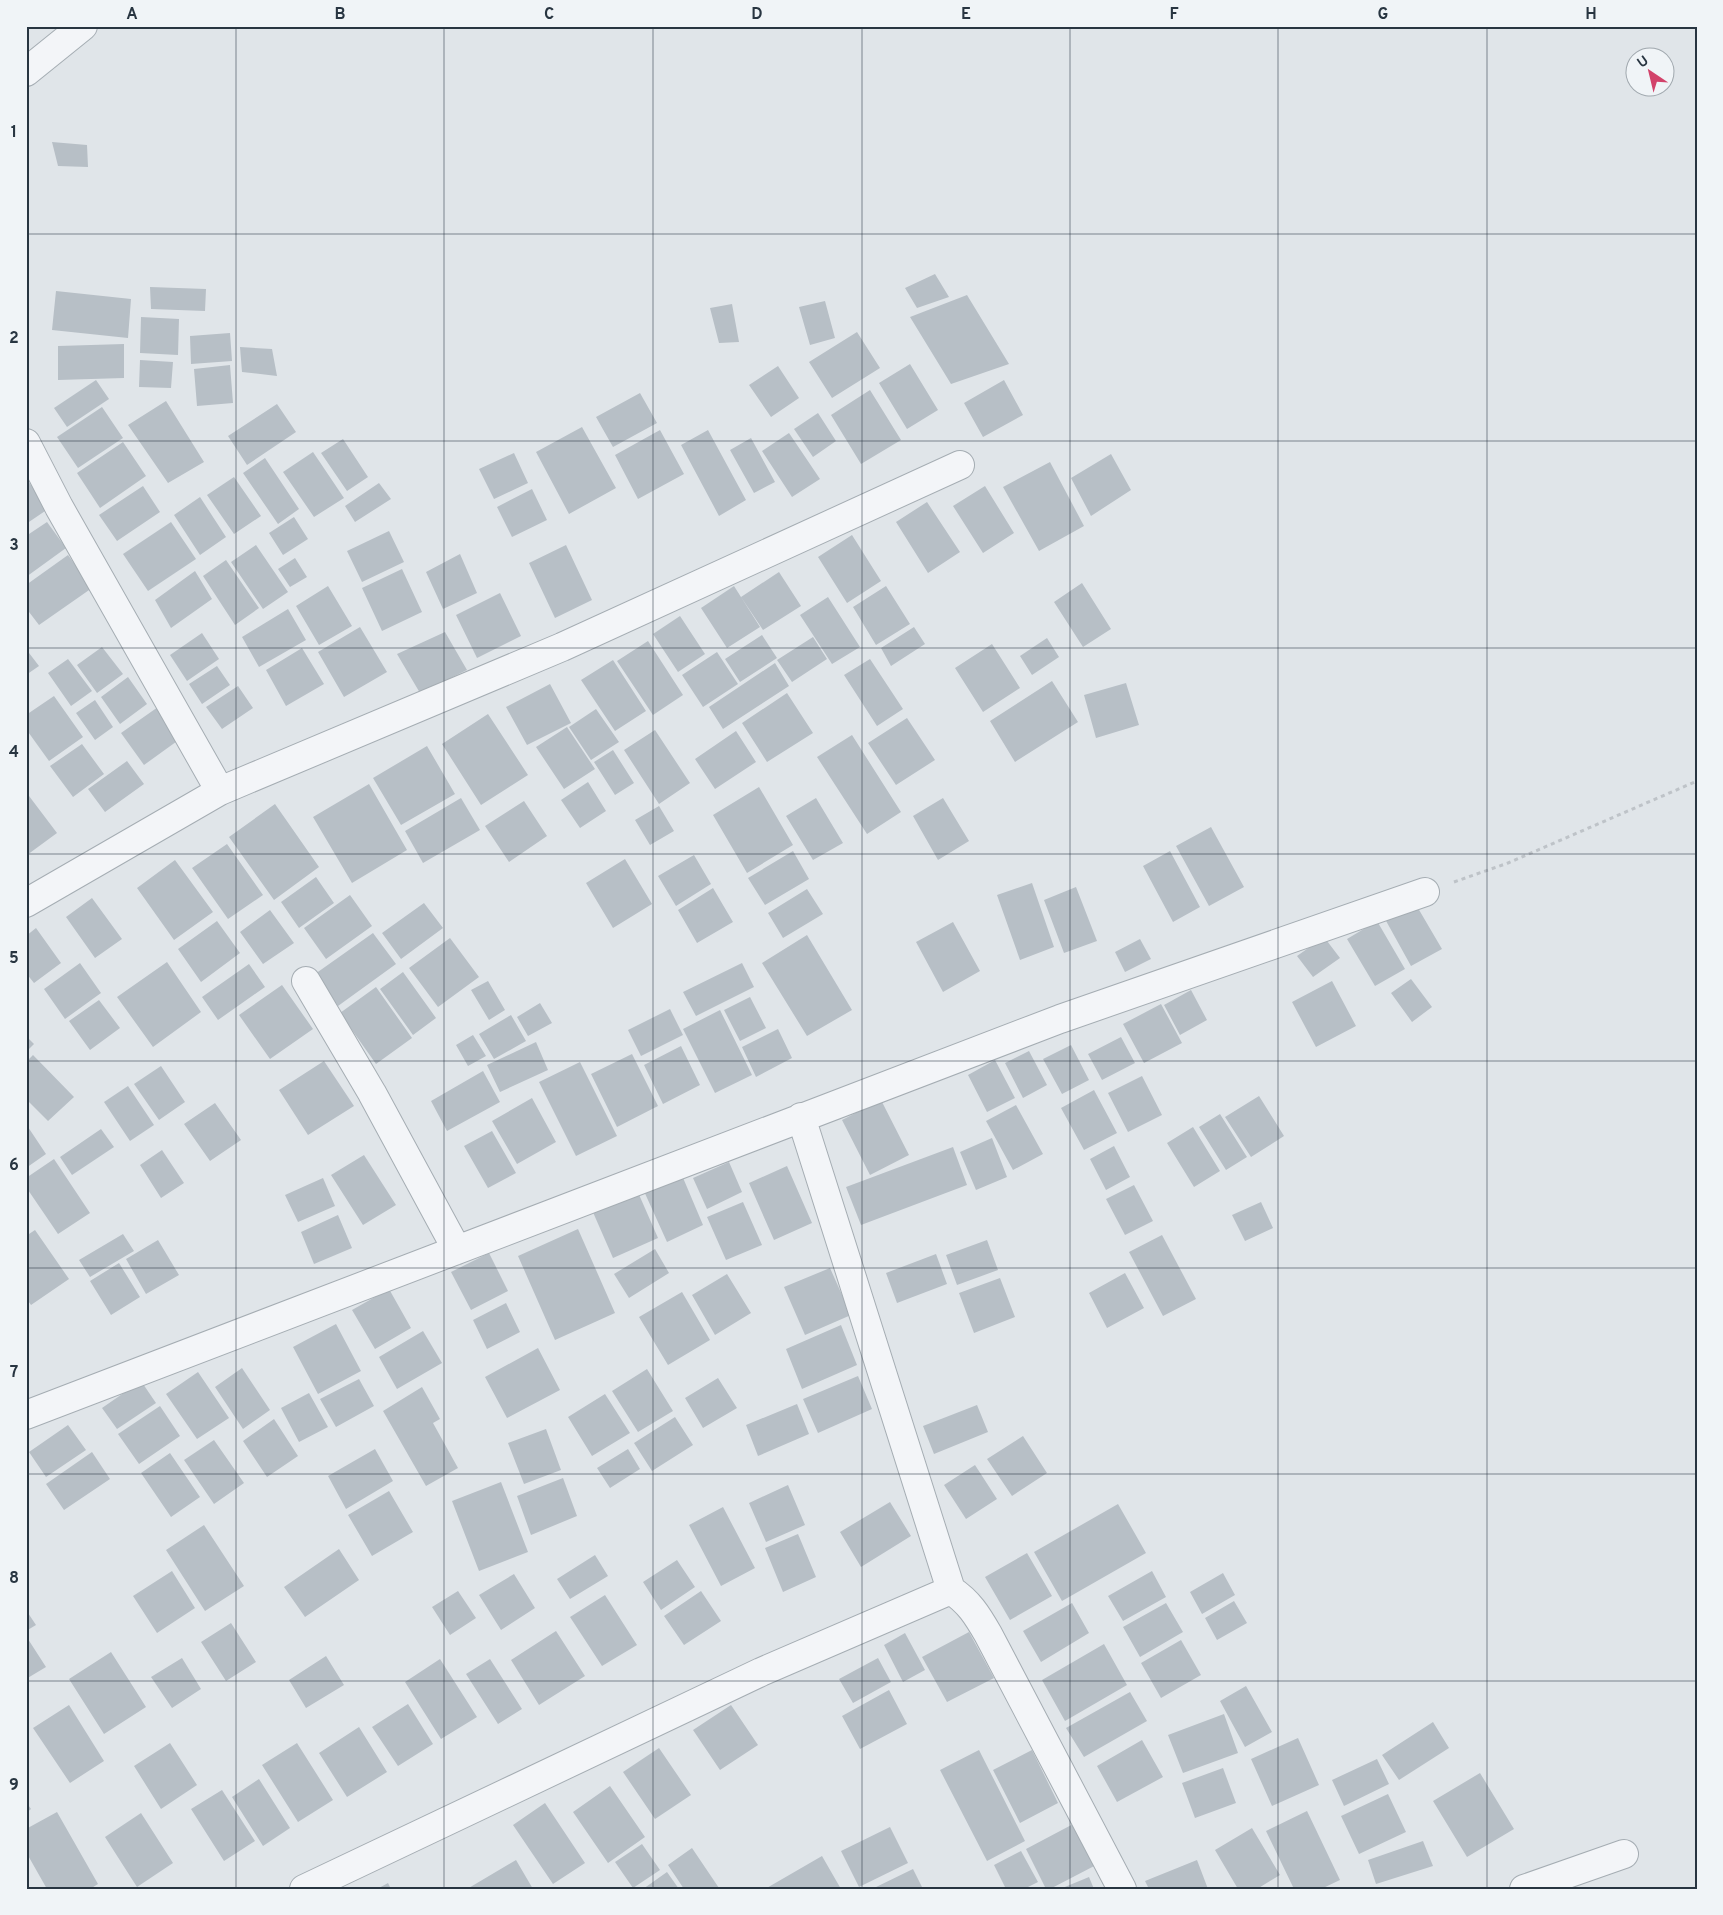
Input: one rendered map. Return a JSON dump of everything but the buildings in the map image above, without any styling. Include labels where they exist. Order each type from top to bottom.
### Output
[{"type":"street","points":[[26,72],[82,26]]},
{"type":"street","points":[[26,443],[58,507],[220,790]]},
{"type":"street","points":[[26,903],[220,790],[562,647],[960,465]]},
{"type":"street","points":[[26,1415],[1060,1019],[1425,892]]},
{"type":"street","points":[[306,981],[372,1093],[457,1250]]},
{"type":"street","points":[[801,1117],[951,1590],[965,1599],[988,1634],[1122,1889]]},
{"type":"street","points":[[304,1889],[761,1672],[951,1590]]},
{"type":"street","points":[[1524,1889],[1624,1854]]},
{"type":"path","points":[[1425,892],[1508,863],[1697,781]]}]
